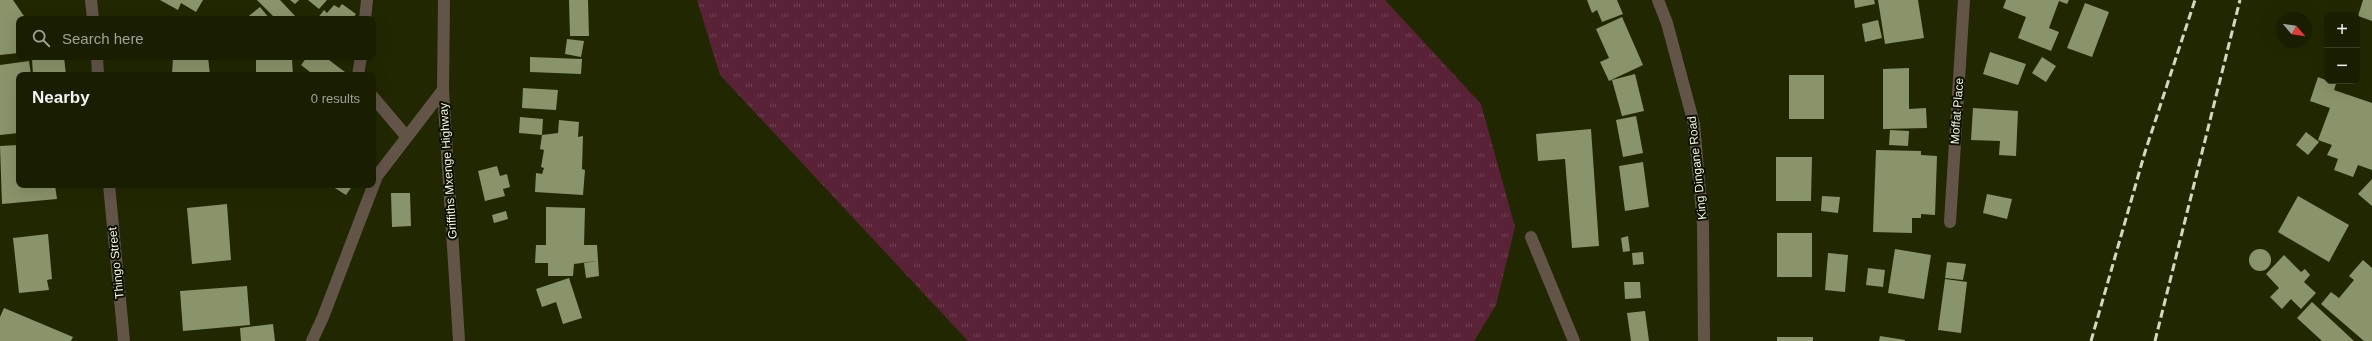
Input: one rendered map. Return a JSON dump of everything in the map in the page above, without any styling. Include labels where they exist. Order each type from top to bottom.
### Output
[{"type":"street","points":[[91,0],[93,16]]},
{"type":"street","points":[[365,16],[367,0]]},
{"type":"street","name":"Griffiths Mxenge Highway","points":[[444,0],[443,90],[459,341]]},
{"type":"street","name":"King Dingane Road","points":[[1658,0],[1667,23],[1694,124],[1703,225],[1704,341]]},
{"type":"street","name":"Moffat Place","points":[[1950,222],[1964,0]]},
{"type":"street","points":[[97,60],[98,72]]},
{"type":"street","points":[[358,72],[360,60]]},
{"type":"street","points":[[376,179],[406,136],[443,90]]},
{"type":"street","points":[[376,100],[406,136]]},
{"type":"street","name":"Thingo Street","points":[[109,188],[124,341]]},
{"type":"street","points":[[312,341],[323,317],[372,188]]},
{"type":"street","points":[[1531,237],[1574,341]]},
{"type":"green space","points":[[697,0],[1385,0],[1481,104],[1515,227],[1496,305],[1474,341],[968,341],[720,75]]},
{"type":"building","points":[[0,0],[13,0],[24,16],[16,16],[16,53],[0,55]]},
{"type":"building","points":[[160,0],[203,0],[196,12],[181,3],[178,10]]},
{"type":"building","points":[[257,0],[280,0],[295,16],[273,16]]},
{"type":"building","points":[[290,0],[299,0],[295,4]]},
{"type":"building","points":[[308,0],[327,0],[319,9]]},
{"type":"building","points":[[569,0],[588,0],[589,36],[570,36]]},
{"type":"building","points":[[1587,0],[1617,0],[1623,14],[1602,22],[1597,10],[1592,13]]},
{"type":"building","points":[[1854,0],[1874,0],[1875,4],[1855,8]]},
{"type":"building","points":[[1878,0],[1918,0],[1924,38],[1885,44]]},
{"type":"building","points":[[2006,0],[2069,0],[2067,4],[2059,1],[2049,28],[2059,32],[2051,51],[2018,38],[2026,17],[2003,8]]},
{"type":"building","points":[[2363,0],[2372,0],[2372,21],[2360,17],[2359,12]]},
{"type":"building","points":[[2085,3],[2109,12],[2092,57],[2067,48]]},
{"type":"building","points":[[342,4],[356,14],[354,16],[319,16],[324,10],[327,13],[334,5],[339,8]]},
{"type":"building","points":[[260,7],[268,16],[249,16]]},
{"type":"building","points":[[1622,17],[1643,65],[1609,81],[1600,62],[1609,58],[1596,29]]},
{"type":"building","points":[[1878,20],[1882,38],[1865,42],[1862,24]]},
{"type":"building","points":[[567,39],[584,41],[581,57],[565,54]]},
{"type":"building","points":[[1990,52],[2026,64],[2018,85],[1983,74]]},
{"type":"building","points":[[530,57],[582,59],[581,74],[530,72]]},
{"type":"building","points":[[2042,57],[2056,66],[2046,82],[2032,73]]},
{"type":"building","points":[[32,60],[64,60],[66,72],[33,72]]},
{"type":"building","points":[[173,60],[208,60],[210,72],[172,72]]},
{"type":"building","points":[[256,60],[292,60],[293,72],[256,72]]},
{"type":"building","points":[[305,60],[329,60],[345,72],[310,72],[301,65]]},
{"type":"building","points":[[29,61],[31,72],[16,72],[16,133],[0,135],[0,65]]},
{"type":"building","points":[[1909,68],[1909,109],[1926,108],[1927,128],[1883,129],[1883,69]]},
{"type":"building","points":[[1635,74],[1644,111],[1622,116],[1612,80]]},
{"type":"building","points":[[1789,75],[1824,75],[1824,119],[1789,119]]},
{"type":"building","points":[[2318,77],[2324,79],[2324,84],[2336,84],[2334,90],[2372,103],[2372,170],[2358,165],[2353,177],[2334,170],[2338,159],[2327,155],[2332,145],[2318,140],[2330,108],[2310,101]]},
{"type":"building","points":[[523,88],[558,90],[556,110],[522,108]]},
{"type":"building","points":[[1973,108],[2018,111],[2016,156],[1999,155],[2000,141],[1971,140]]},
{"type":"building","points":[[1636,116],[1643,153],[1623,157],[1616,120]]},
{"type":"building","points":[[520,117],[543,119],[542,135],[519,133]]},
{"type":"building","points":[[559,120],[579,122],[578,137],[583,136],[582,169],[585,170],[583,195],[535,192],[536,173],[542,174],[544,168],[541,167],[544,150],[540,149],[542,135],[558,133]]},
{"type":"building","points":[[1591,129],[1599,246],[1572,248],[1565,159],[1538,161],[1536,134]]},
{"type":"building","points":[[1890,130],[1909,131],[1908,146],[1889,145]]},
{"type":"building","points":[[2306,132],[2319,142],[2308,155],[2296,145]]},
{"type":"building","points":[[16,145],[16,188],[55,188],[57,199],[2,204],[0,146]]},
{"type":"building","points":[[1876,150],[1921,151],[1921,155],[1937,156],[1935,215],[1921,214],[1921,218],[1912,218],[1912,233],[1873,232]]},
{"type":"building","points":[[1776,157],[1812,157],[1811,201],[1776,201]]},
{"type":"building","points":[[1643,162],[1649,207],[1625,211],[1619,166]]},
{"type":"building","points":[[497,166],[500,176],[507,174],[510,187],[503,189],[505,196],[485,201],[478,171]]},
{"type":"building","points":[[2372,179],[2372,206],[2358,194]]},
{"type":"building","points":[[335,188],[351,188],[346,195]]},
{"type":"building","points":[[391,193],[410,193],[411,226],[392,227]]},
{"type":"building","points":[[1987,194],[2012,199],[2007,219],[1983,213]]},
{"type":"building","points":[[1822,196],[1840,197],[1838,213],[1821,211]]},
{"type":"building","points":[[2298,196],[2349,225],[2329,262],[2278,232]]},
{"type":"building","points":[[227,204],[231,260],[192,264],[187,208]]},
{"type":"building","points":[[546,207],[585,208],[584,245],[597,245],[599,276],[586,278],[584,263],[596,261],[574,264],[573,276],[548,276],[548,263],[535,263],[536,245],[546,245]]},
{"type":"building","points":[[506,211],[508,219],[494,223],[492,215]]},
{"type":"building","points":[[1777,233],[1812,233],[1812,277],[1777,277]]},
{"type":"building","points":[[48,234],[52,279],[47,280],[49,290],[19,293],[13,238]]},
{"type":"building","points":[[1628,236],[1630,251],[1623,252],[1621,238]]},
{"type":"building","points":[[1895,249],[1931,255],[1924,299],[1888,293]]},
{"type":"building","points":[[2260,249],[2268,252],[2271,260],[2268,268],[2260,271],[2252,268],[2249,260],[2252,252]]},
{"type":"building","points":[[1643,252],[1644,264],[1633,265],[1632,253]]},
{"type":"building","points":[[1828,253],[1848,255],[1845,292],[1825,290]]},
{"type":"building","points":[[2284,255],[2301,272],[2305,269],[2310,275],[2304,282],[2316,293],[2301,309],[2291,299],[2282,309],[2270,297],[2279,288],[2266,274]]},
{"type":"building","points":[[2363,260],[2372,268],[2372,341],[2364,341],[2321,304],[2331,292],[2339,298],[2354,280],[2349,276]]},
{"type":"building","points":[[1947,262],[1966,264],[1963,280],[1945,278]]},
{"type":"building","points":[[1868,268],[1885,270],[1883,287],[1866,285]]},
{"type":"building","points":[[569,278],[582,318],[563,324],[556,302],[542,307],[536,289]]},
{"type":"building","points":[[1945,279],[1967,282],[1961,333],[1938,330]]},
{"type":"building","points":[[1624,282],[1640,282],[1641,298],[1625,299]]},
{"type":"building","points":[[247,286],[250,325],[183,331],[180,291]]},
{"type":"building","points":[[2312,302],[2354,341],[2322,341],[2297,318]]},
{"type":"building","points":[[4,308],[73,337],[71,341],[0,341],[0,317]]},
{"type":"building","points":[[1645,311],[1649,341],[1631,341],[1627,313]]},
{"type":"building","points":[[273,324],[275,341],[241,341],[240,328]]},
{"type":"building","points":[[1880,336],[1905,340],[1905,341],[1879,341]]},
{"type":"building","points":[[1777,337],[1813,337],[1813,341],[1777,341]]},
{"type":"railway","points":[[2091,341],[2145,152],[2195,0]]},
{"type":"railway","points":[[2155,341],[2240,0]]}]
